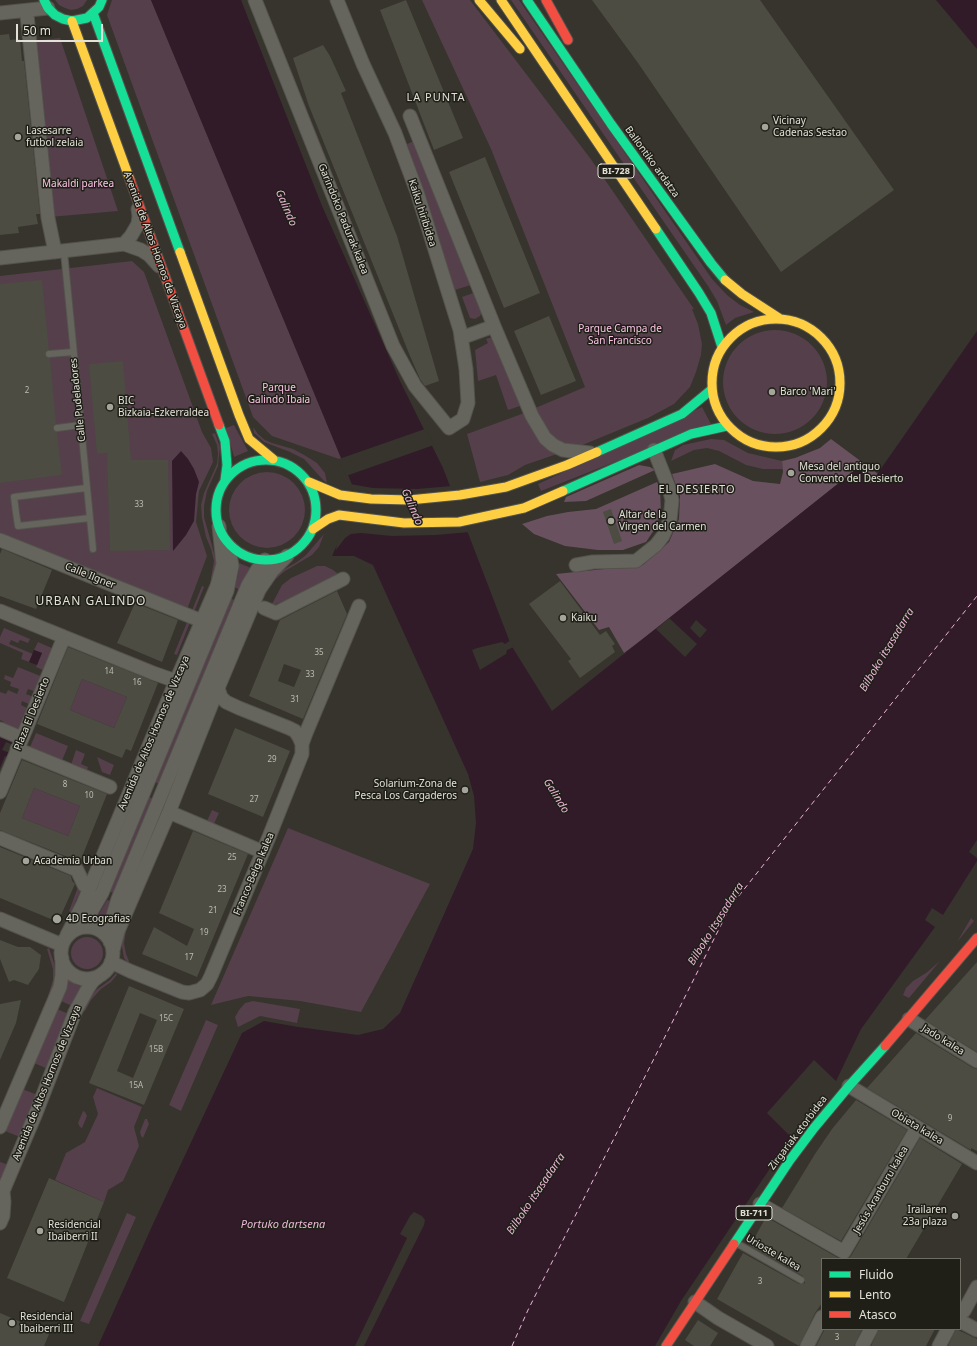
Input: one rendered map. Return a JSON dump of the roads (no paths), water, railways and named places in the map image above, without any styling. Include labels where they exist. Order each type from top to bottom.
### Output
[{"type":"main road","points":[[46,4],[55,15],[72,21],[87,18],[99,7],[102,0]]},
{"type":"main road","points":[[479,0],[525,55]]},
{"type":"main road","name":"BI-728","points":[[501,0],[703,300],[711,313],[722,347]]},
{"type":"main road","name":"Ballontiko ardatza","points":[[527,0],[611,124],[711,263],[725,280],[742,294],[779,318],[800,323],[818,334],[832,350],[840,370],[841,391],[835,412],[823,429],[805,442],[785,448],[764,447],[744,440],[727,426],[716,409],[711,390],[715,360],[722,347],[737,331],[757,321],[779,318]]},
{"type":"main road","points":[[546,0],[611,124]]},
{"type":"main road","points":[[93,13],[239,415],[249,438],[273,460]]},
{"type":"main road","name":"Avenida de Altos Hornos de Vizcaya","points":[[72,21],[161,269],[225,441],[227,465],[225,480]]},
{"type":"main road","points":[[535,67],[591,134]]},
{"type":"main road","points":[[309,482],[340,494],[371,499],[409,500],[460,496],[506,487],[567,465],[682,414],[711,390]]},
{"type":"main road","points":[[313,529],[328,519],[339,515],[404,523],[459,522],[524,508],[691,434],[727,426]]},
{"type":"main road","points":[[259,460],[273,460],[287,463],[299,471],[309,482],[316,497],[317,513],[313,529],[307,540],[298,549],[287,556],[276,560],[251,558],[239,552],[228,543],[222,535],[218,526],[216,510],[218,494],[225,480],[235,470],[246,463],[259,460]]},
{"type":"main road","name":"BI-711","points":[[972,952],[977,938]]},
{"type":"main road","name":"Zirgariak etorbidea","points":[[666,1346],[790,1160],[830,1107],[853,1088],[909,1019],[972,952]]},
{"type":"street","name":"Garindoko Padurak kalea","points":[[255,0],[393,346],[415,386],[449,428]]},
{"type":"street","name":"Kaiku hiribidea","points":[[337,0],[363,64],[397,139],[417,192],[460,330],[466,369],[468,403],[463,419],[449,428]]},
{"type":"street","points":[[0,13],[46,4]]},
{"type":"street","name":"Calle Pudeladores","points":[[27,15],[48,218],[60,252]]},
{"type":"street","points":[[410,116],[494,326],[532,416],[545,438],[553,444],[563,450],[593,453]]},
{"type":"street","points":[[397,139],[416,131]]},
{"type":"street","points":[[124,244],[138,224],[139,216],[136,200]]},
{"type":"street","points":[[0,258],[124,244],[142,250],[155,260],[161,269]]},
{"type":"street","points":[[461,338],[494,326]]},
{"type":"street","points":[[576,565],[593,562],[636,561],[656,546],[663,536],[670,520],[672,500],[669,488],[654,450]]},
{"type":"street","name":"Avenida de Altos Hornos de Vizcaya","points":[[68,937],[217,586],[223,564],[218,526]]},
{"type":"street","name":"Calle Ilgner","points":[[1,540],[202,621]]},
{"type":"street","name":"Avenida de Altos Hornos de Vizcaya","points":[[68,937],[91,912],[102,893],[227,591],[232,566],[228,543]]},
{"type":"street","points":[[62,958],[65,966],[71,973],[78,977],[87,979],[95,978],[108,968],[111,951],[118,931],[169,812],[259,590],[272,572],[287,556]]},
{"type":"street","points":[[111,951],[110,922],[118,899],[248,585],[265,560]]},
{"type":"street","points":[[264,608],[276,613],[343,579]]},
{"type":"street","name":"Franco-Belga kalea","points":[[111,951],[130,971],[182,992],[189,993],[200,990],[207,984],[263,852],[302,754],[302,744],[309,726],[359,606]]},
{"type":"street","points":[[0,611],[176,681]]},
{"type":"street","name":"Plaza El Desierto","points":[[0,792],[64,637]]},
{"type":"street","points":[[218,688],[221,697],[226,702],[289,728],[295,732],[302,744]]},
{"type":"street","points":[[0,728],[19,737],[23,736]]},
{"type":"street","points":[[17,749],[110,787]]},
{"type":"street","points":[[169,812],[263,852]]},
{"type":"street","points":[[0,838],[77,870],[84,885]]},
{"type":"street","points":[[0,919],[68,937]]},
{"type":"street","points":[[0,1128],[60,988],[62,958],[68,937],[82,927],[94,928],[106,934],[111,951]]},
{"type":"street","name":"Avenida de Altos Hornos de Vizcaya","points":[[1,1195],[36,1114],[75,1012],[93,981],[103,973]]},
{"type":"street","name":"Jado kalea","points":[[909,1019],[977,1061]]},
{"type":"street","name":"Obieta kalea","points":[[853,1088],[977,1163]]},
{"type":"street","name":"Jesús Aranburu kalea","points":[[760,1204],[844,1252],[917,1128]]},
{"type":"street","points":[[0,1223],[3,1216],[4,1202],[1,1195]]},
{"type":"street","points":[[977,1287],[962,1316],[977,1330]]},
{"type":"street","points":[[695,1302],[718,1318],[767,1346]]},
{"type":"street","points":[[807,1346],[821,1319]]},
{"type":"street","points":[[862,1346],[870,1330]]},
{"type":"street","points":[[939,1346],[947,1330]]},
{"type":"lane","name":"Calle Pudeladores","points":[[60,252],[73,352],[93,549]]},
{"type":"lane","points":[[49,354],[73,352]]},
{"type":"lane","points":[[57,428],[80,424]]},
{"type":"lane","points":[[86,488],[14,497],[15,505],[18,526],[90,518]]},
{"type":"lane","name":"Urioste kalea","points":[[735,1242],[800,1280]]},
{"type":"water","points":[[151,0],[241,0],[322,206],[400,381],[443,468],[511,645],[552,711],[859,467],[871,483],[977,331],[977,840],[969,852],[977,858],[977,861],[943,915],[932,908],[925,920],[935,927],[861,1029],[836,1081],[814,1060],[767,1113],[791,1137],[681,1301],[655,1346],[364,1346],[424,1225],[425,1220],[422,1216],[414,1212],[410,1216],[400,1234],[407,1238],[355,1346],[98,1346],[242,1033],[264,1021],[358,1035],[383,1029],[400,1013],[473,849],[476,823],[474,796],[468,774],[373,565],[354,556],[332,556],[358,499]]},
{"type":"water","points":[[936,0],[977,0],[977,49]]},
{"type":"water","points":[[181,451],[194,469],[199,482],[196,494],[194,521],[186,535],[173,551],[172,461]]},
{"type":"water","points":[[34,650],[42,653],[37,665],[29,662]]},
{"type":"water","points":[[0,735],[16,742],[14,745],[6,742],[2,750],[10,753],[9,757],[5,756],[0,768]]},
{"type":"place","name":"Vicinay Cadenas Sestao","points":[[765,127]]},
{"type":"place","name":"Lasesarre futbol zelaia","points":[[18,137]]},
{"type":"place","name":"Barco 'Mari'","points":[[772,392]]},
{"type":"place","name":"BIC Bizkaia-Ezkerraldea","points":[[110,407]]},
{"type":"place","name":"Mesa del antiguo Convento del Desierto","points":[[791,473]]},
{"type":"place","name":"Altar de la Virgen del Carmen","points":[[611,521]]},
{"type":"place","name":"Kaiku","points":[[563,618]]},
{"type":"place","name":"Solarium-Zona de Pesca Los Cargaderos","points":[[465,790]]},
{"type":"place","name":"Academia Urban","points":[[26,861]]},
{"type":"place","name":"4D Ecografias","points":[[57,919]]},
{"type":"place","name":"Irailaren 23a plaza","points":[[955,1216]]},
{"type":"place","name":"Residencial Ibaiberri II","points":[[40,1231]]},
{"type":"place","name":"Residencial Ibaiberri III","points":[[12,1323]]},
{"type":"district","name":"LA PUNTA","points":[[436,98]]},
{"type":"district","name":"EL DESIERTO","points":[[697,490]]},
{"type":"district","name":"URBAN GALINDO","points":[[91,602]]},
{"type":"park label","name":"Makaldi parkea","points":[[78,184]]},
{"type":"park label","name":"Parque Campa de San Francisco","points":[[620,334]]},
{"type":"park label","name":"Parque Galindo Ibaia","points":[[279,394]]},
{"type":"water label","name":"Galindo","points":[[286,208]]},
{"type":"water label","name":"Galindo","points":[[412,507]]},
{"type":"water label","name":"Bilboko itsasadarra","points":[[887,650]]},
{"type":"water label","name":"Galindo","points":[[556,796]]},
{"type":"water label","name":"Bilboko itsasadarra","points":[[716,924]]},
{"type":"water label","name":"Bilboko itsasadarra","points":[[536,1194]]},
{"type":"water label","name":"Portuko dartsena","points":[[283,1225]]}]
